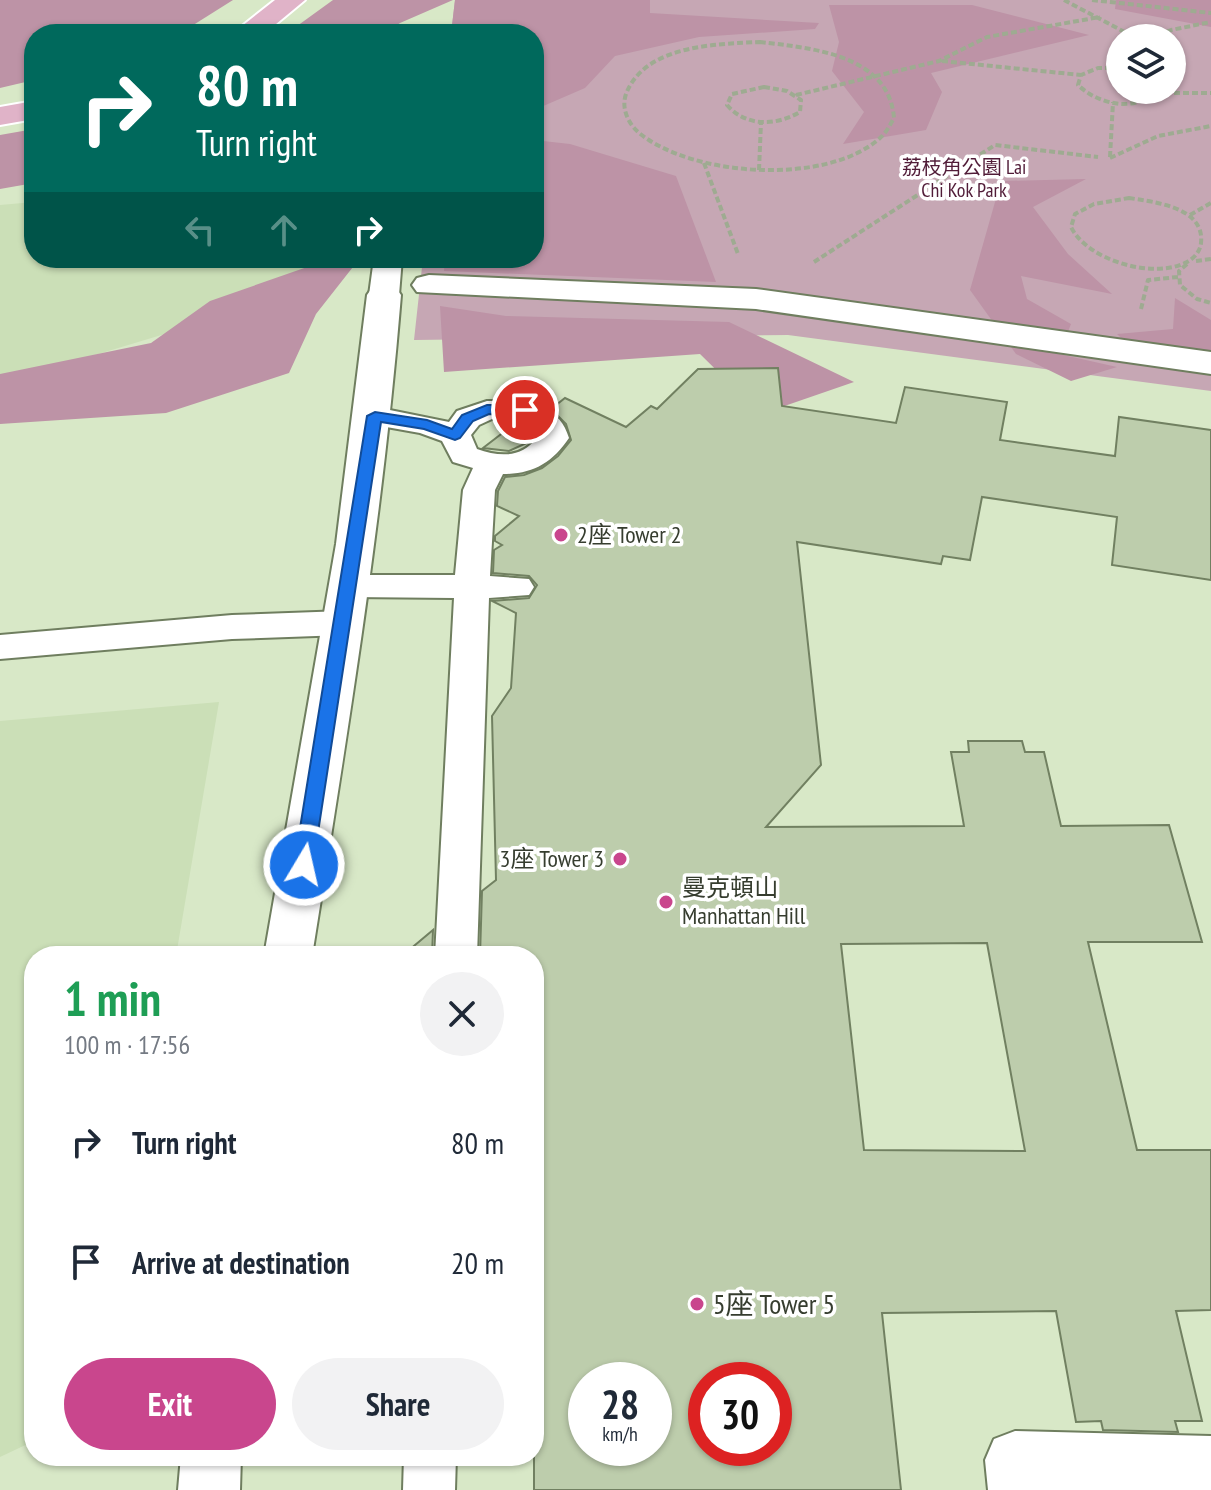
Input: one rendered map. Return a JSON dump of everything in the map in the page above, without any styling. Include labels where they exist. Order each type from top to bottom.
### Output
[{"type":"main road","points":[[260,24],[292,0]]},
{"type":"main road","points":[[0,116],[24,112]]},
{"type":"street","points":[[290,946],[375,416],[386,277]]},
{"type":"street","points":[[429,285],[756,299],[1211,363]]},
{"type":"street","points":[[1019,1490],[1015,1460],[1211,1465]]},
{"type":"street","points":[[209,1490],[210,1466]]},
{"type":"lane","points":[[375,416],[427,425],[455,435],[464,455],[491,465],[523,463],[544,453],[553,438],[549,424],[525,410],[487,410],[468,418],[455,435]]},
{"type":"lane","points":[[456,946],[472,586],[479,490],[491,465]]},
{"type":"lane","points":[[0,647],[232,627],[472,586],[517,587]]},
{"type":"lane","points":[[429,1490],[430,1466]]},
{"type":"path","points":[[1064,0],[1112,24]]},
{"type":"path","points":[[1092,0],[1211,13]]},
{"type":"path","points":[[796,95],[802,106],[794,116],[761,122],[731,111],[728,99],[732,94],[751,87],[776,88],[796,95],[939,61],[987,37],[1100,17]]},
{"type":"path","points":[[1186,27],[1211,22]]},
{"type":"path","points":[[760,42],[804,47],[843,58],[874,75],[892,96],[894,118],[880,139],[849,156],[807,167],[759,170],[704,163],[663,150],[635,130],[623,109],[627,87],[646,68],[677,53],[716,44],[760,42]]},
{"type":"path","points":[[939,61],[1081,75],[1106,68]]},
{"type":"path","points":[[1081,75],[1078,85],[1083,91],[1106,99]]},
{"type":"path","points":[[1186,93],[1211,93]]},
{"type":"path","points":[[1113,104],[1110,158],[1140,140],[1181,129],[1211,126]]},
{"type":"path","points":[[759,170],[761,122]]},
{"type":"path","points":[[704,163],[756,299],[995,145],[1098,157]]},
{"type":"path","points":[[1208,235],[1202,224],[1172,206],[1129,198],[1089,205],[1076,213],[1071,224],[1072,236],[1081,247],[1097,257],[1142,268],[1168,268],[1211,259]]},
{"type":"path","points":[[1190,215],[1211,203]]},
{"type":"path","points":[[1178,277],[1184,266],[1209,245]]},
{"type":"path","points":[[1142,268],[1148,280],[1140,311],[1155,312]]},
{"type":"path","points":[[1148,280],[1178,277]]},
{"type":"path","points":[[1178,277],[1186,292],[1211,303]]},
{"type":"shaded area","points":[[0,0],[233,0],[195,24],[24,24],[24,82],[0,88]]},
{"type":"shaded area","points":[[333,0],[453,0],[398,24],[300,24]]},
{"type":"shaded area","points":[[455,0],[650,0],[650,13],[819,23],[815,29],[699,37],[615,56],[585,88],[544,106],[544,24],[452,24]]},
{"type":"shaded area","points":[[1116,0],[1211,0],[1211,27],[1115,9]]},
{"type":"shaded area","points":[[829,5],[972,5],[1089,35],[931,73],[942,92],[926,130],[843,144],[864,112],[832,71],[839,42]]},
{"type":"shaded area","points":[[24,131],[24,185],[0,189],[0,135]]},
{"type":"shaded area","points":[[544,141],[570,144],[676,176],[716,282],[444,271],[444,268],[544,268]]},
{"type":"shaded area","points":[[1086,179],[1033,207],[1068,254],[1112,294],[1021,276],[1027,299],[1071,324],[1059,354],[1117,367],[1071,381],[1016,354],[970,290],[1001,181]]},
{"type":"shaded area","points":[[24,203],[24,268],[323,268],[317,288],[12,380],[0,381],[0,205]]},
{"type":"shaded area","points":[[304,268],[352,268],[316,314],[289,373],[166,413],[0,424],[0,374],[151,343],[210,301]]},
{"type":"shaded area","points":[[1175,298],[1211,320],[1211,370],[1145,361],[1117,334],[1173,329]]},
{"type":"shaded area","points":[[440,306],[506,316],[729,322],[854,382],[761,414],[700,354],[444,372]]},
{"type":"shaded area","points":[[219,702],[178,946],[24,946],[24,1446],[0,1457],[0,721]]},
{"type":"green space","name":"荔枝角公園 Lai Chi Kok Park","points":[[455,0],[1211,0],[1211,391],[788,335],[414,340],[422,268],[544,268],[544,24],[452,24]]},
{"type":"building","name":"曼克頓山 Manhattan Hill","points":[[778,368],[782,406],[896,423],[905,387],[1007,402],[1000,440],[1115,456],[1119,417],[1211,430],[1211,580],[1112,565],[1117,517],[982,497],[970,560],[943,556],[941,564],[797,542],[821,765],[766,827],[964,826],[951,752],[969,752],[968,741],[1022,741],[1025,752],[1044,752],[1061,826],[1169,825],[1202,942],[1088,942],[1137,1150],[1211,1150],[1211,1310],[1176,1311],[1202,1421],[1175,1421],[1178,1432],[1103,1430],[1101,1421],[1076,1422],[1056,1311],[882,1313],[901,1490],[534,1490],[534,1466],[544,1466],[544,946],[480,946],[482,891],[496,880],[492,716],[511,688],[516,613],[492,601],[529,598],[537,585],[529,576],[493,573],[494,550],[502,545],[495,541],[495,536],[519,516],[497,506],[498,491],[505,477],[524,475],[542,468],[558,456],[571,440],[566,424],[551,409],[565,398],[626,427],[651,406],[657,409],[698,369]],"holes":[[[987,943],[1025,1151],[864,1150],[841,944]]]},
{"type":"building","points":[[517,422],[531,431],[534,437],[529,442],[509,451],[483,448]]},
{"type":"building","points":[[433,930],[432,946],[414,946]]},
{"type":"place","name":"2座 Tower 2","points":[[561,535]]},
{"type":"place","name":"3座 Tower 3","points":[[620,859]]},
{"type":"place","name":"曼克頓山 Manhattan Hill","points":[[666,902]]},
{"type":"place","name":"5座 Tower 5","points":[[697,1304]]},
{"type":"route","points":[[304,865],[375,416],[427,425],[455,435],[468,418],[487,410],[525,410]]}]
